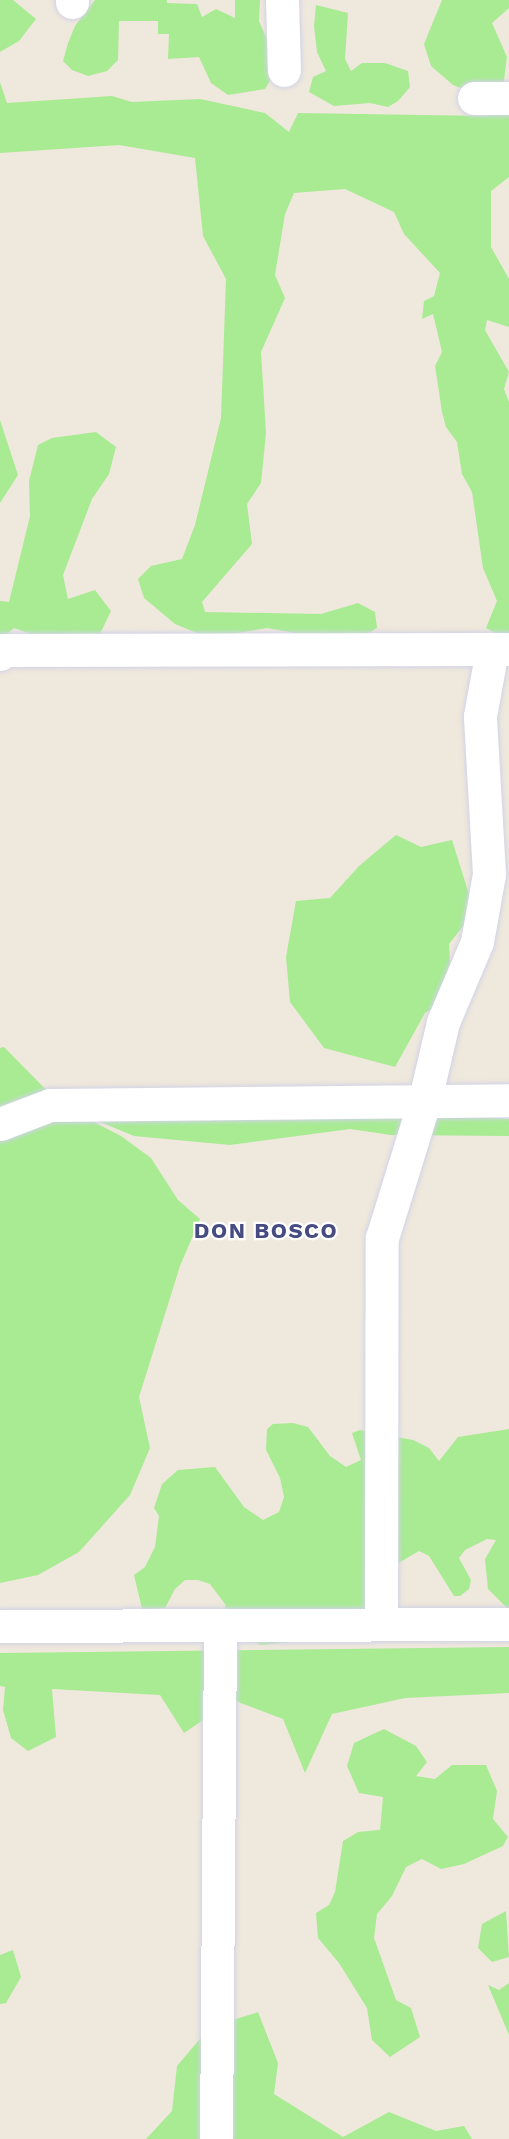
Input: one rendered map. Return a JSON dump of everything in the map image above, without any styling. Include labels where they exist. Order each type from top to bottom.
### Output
[{"type":"street","points":[[282,0],[284,70]]},
{"type":"street","points":[[474,98],[509,98]]},
{"type":"street","points":[[0,654],[3,650],[501,650],[480,716],[489,874],[477,942],[443,1022],[425,1099],[382,1238],[381,1624]]},
{"type":"street","points":[[0,1124],[50,1105],[425,1099],[509,1100]]},
{"type":"street","points":[[0,1626],[220,1627],[509,1624]]},
{"type":"street","points":[[216,2139],[220,1627]]},
{"type":"green space","points":[[0,0],[13,0],[36,19],[19,41],[0,52]]},
{"type":"green space","points":[[95,0],[167,0],[167,3],[197,4],[202,17],[216,9],[235,18],[235,0],[260,0],[259,21],[272,51],[271,79],[265,89],[228,95],[211,83],[199,57],[168,59],[169,34],[158,34],[158,21],[119,21],[118,60],[107,71],[88,76],[72,70],[63,61],[68,43],[75,26]]},
{"type":"green space","points":[[442,0],[509,0],[509,8],[492,23],[507,57],[501,103],[453,85],[431,66],[424,44]]},
{"type":"green space","points":[[316,5],[348,13],[345,59],[351,71],[362,63],[385,63],[408,71],[410,87],[398,101],[388,107],[370,103],[334,106],[309,92],[313,77],[326,71],[317,52],[314,26]]},
{"type":"green space","points":[[0,82],[7,103],[112,96],[132,102],[200,99],[265,113],[289,132],[298,113],[486,116],[509,108],[509,177],[491,191],[491,247],[509,279],[509,327],[487,320],[485,330],[509,372],[504,389],[509,402],[509,641],[486,628],[497,601],[483,568],[472,492],[462,474],[457,442],[446,427],[442,412],[435,366],[442,352],[433,314],[422,319],[424,301],[434,296],[440,273],[404,234],[394,212],[345,189],[294,193],[285,214],[275,275],[285,298],[261,352],[266,433],[261,483],[247,504],[252,544],[202,602],[205,612],[321,614],[358,603],[375,612],[377,628],[352,643],[267,628],[209,638],[175,624],[144,598],[138,579],[151,566],[182,559],[195,525],[221,418],[226,279],[203,236],[195,158],[119,145],[0,153]]},
{"type":"green space","points":[[0,420],[18,475],[0,503]]},
{"type":"green space","points":[[96,432],[116,447],[109,474],[92,499],[63,575],[68,599],[95,590],[111,611],[100,634],[54,642],[14,628],[0,640],[0,601],[9,602],[30,516],[29,481],[38,445],[52,438]]},
{"type":"green space","points":[[396,835],[421,847],[452,840],[472,904],[464,925],[449,944],[452,998],[425,1013],[395,1067],[324,1048],[290,1002],[286,957],[296,901],[330,898],[359,866]]},
{"type":"green space","points":[[4,1047],[61,1105],[121,1136],[151,1158],[178,1200],[200,1219],[180,1266],[139,1397],[150,1448],[130,1495],[79,1552],[38,1575],[0,1583],[0,1048]]},
{"type":"green space","points":[[146,1111],[294,1120],[425,1113],[509,1119],[509,1136],[391,1135],[350,1129],[230,1145],[134,1136],[93,1119]]},
{"type":"green space","points":[[293,1423],[308,1427],[330,1456],[346,1467],[361,1460],[352,1433],[360,1430],[413,1440],[429,1448],[439,1461],[458,1437],[509,1429],[509,1610],[488,1589],[485,1559],[496,1540],[487,1539],[465,1550],[459,1558],[471,1580],[469,1589],[460,1596],[454,1596],[429,1556],[419,1551],[390,1568],[374,1601],[337,1637],[261,1645],[229,1630],[225,1604],[210,1584],[198,1580],[185,1580],[175,1589],[165,1608],[142,1609],[134,1575],[145,1567],[155,1547],[159,1516],[154,1508],[162,1484],[178,1470],[215,1467],[244,1507],[263,1520],[279,1512],[284,1497],[280,1478],[266,1450],[267,1429],[273,1424]]},
{"type":"green space","points":[[509,1647],[509,1693],[405,1698],[332,1714],[305,1773],[283,1719],[233,1700],[184,1733],[160,1695],[52,1689],[56,1737],[28,1751],[11,1738],[3,1710],[5,1687],[0,1686],[0,1653]]},
{"type":"green space","points":[[384,1729],[416,1746],[427,1762],[416,1776],[435,1779],[452,1765],[486,1765],[497,1791],[493,1819],[508,1837],[503,1846],[464,1864],[441,1869],[422,1859],[406,1867],[392,1896],[377,1914],[374,1938],[396,2000],[411,2008],[420,2037],[390,2057],[372,2040],[367,2008],[339,1963],[318,1938],[316,1913],[329,1905],[335,1892],[343,1841],[358,1832],[380,1830],[383,1797],[359,1793],[347,1766],[354,1743]]},
{"type":"green space","points":[[506,1911],[509,1957],[492,1962],[478,1948],[482,1924]]},
{"type":"green space","points":[[13,1950],[21,1977],[6,2003],[0,2004],[0,1955]]},
{"type":"green space","points":[[509,1983],[509,2035],[488,1985],[499,1990]]},
{"type":"green space","points":[[258,2012],[278,2063],[274,2094],[343,2137],[389,2112],[436,2131],[464,2126],[472,2139],[146,2139],[172,2111],[177,2066],[210,2027]]},
{"type":"district","name":"DON BOSCO","points":[[266,1231]]}]
